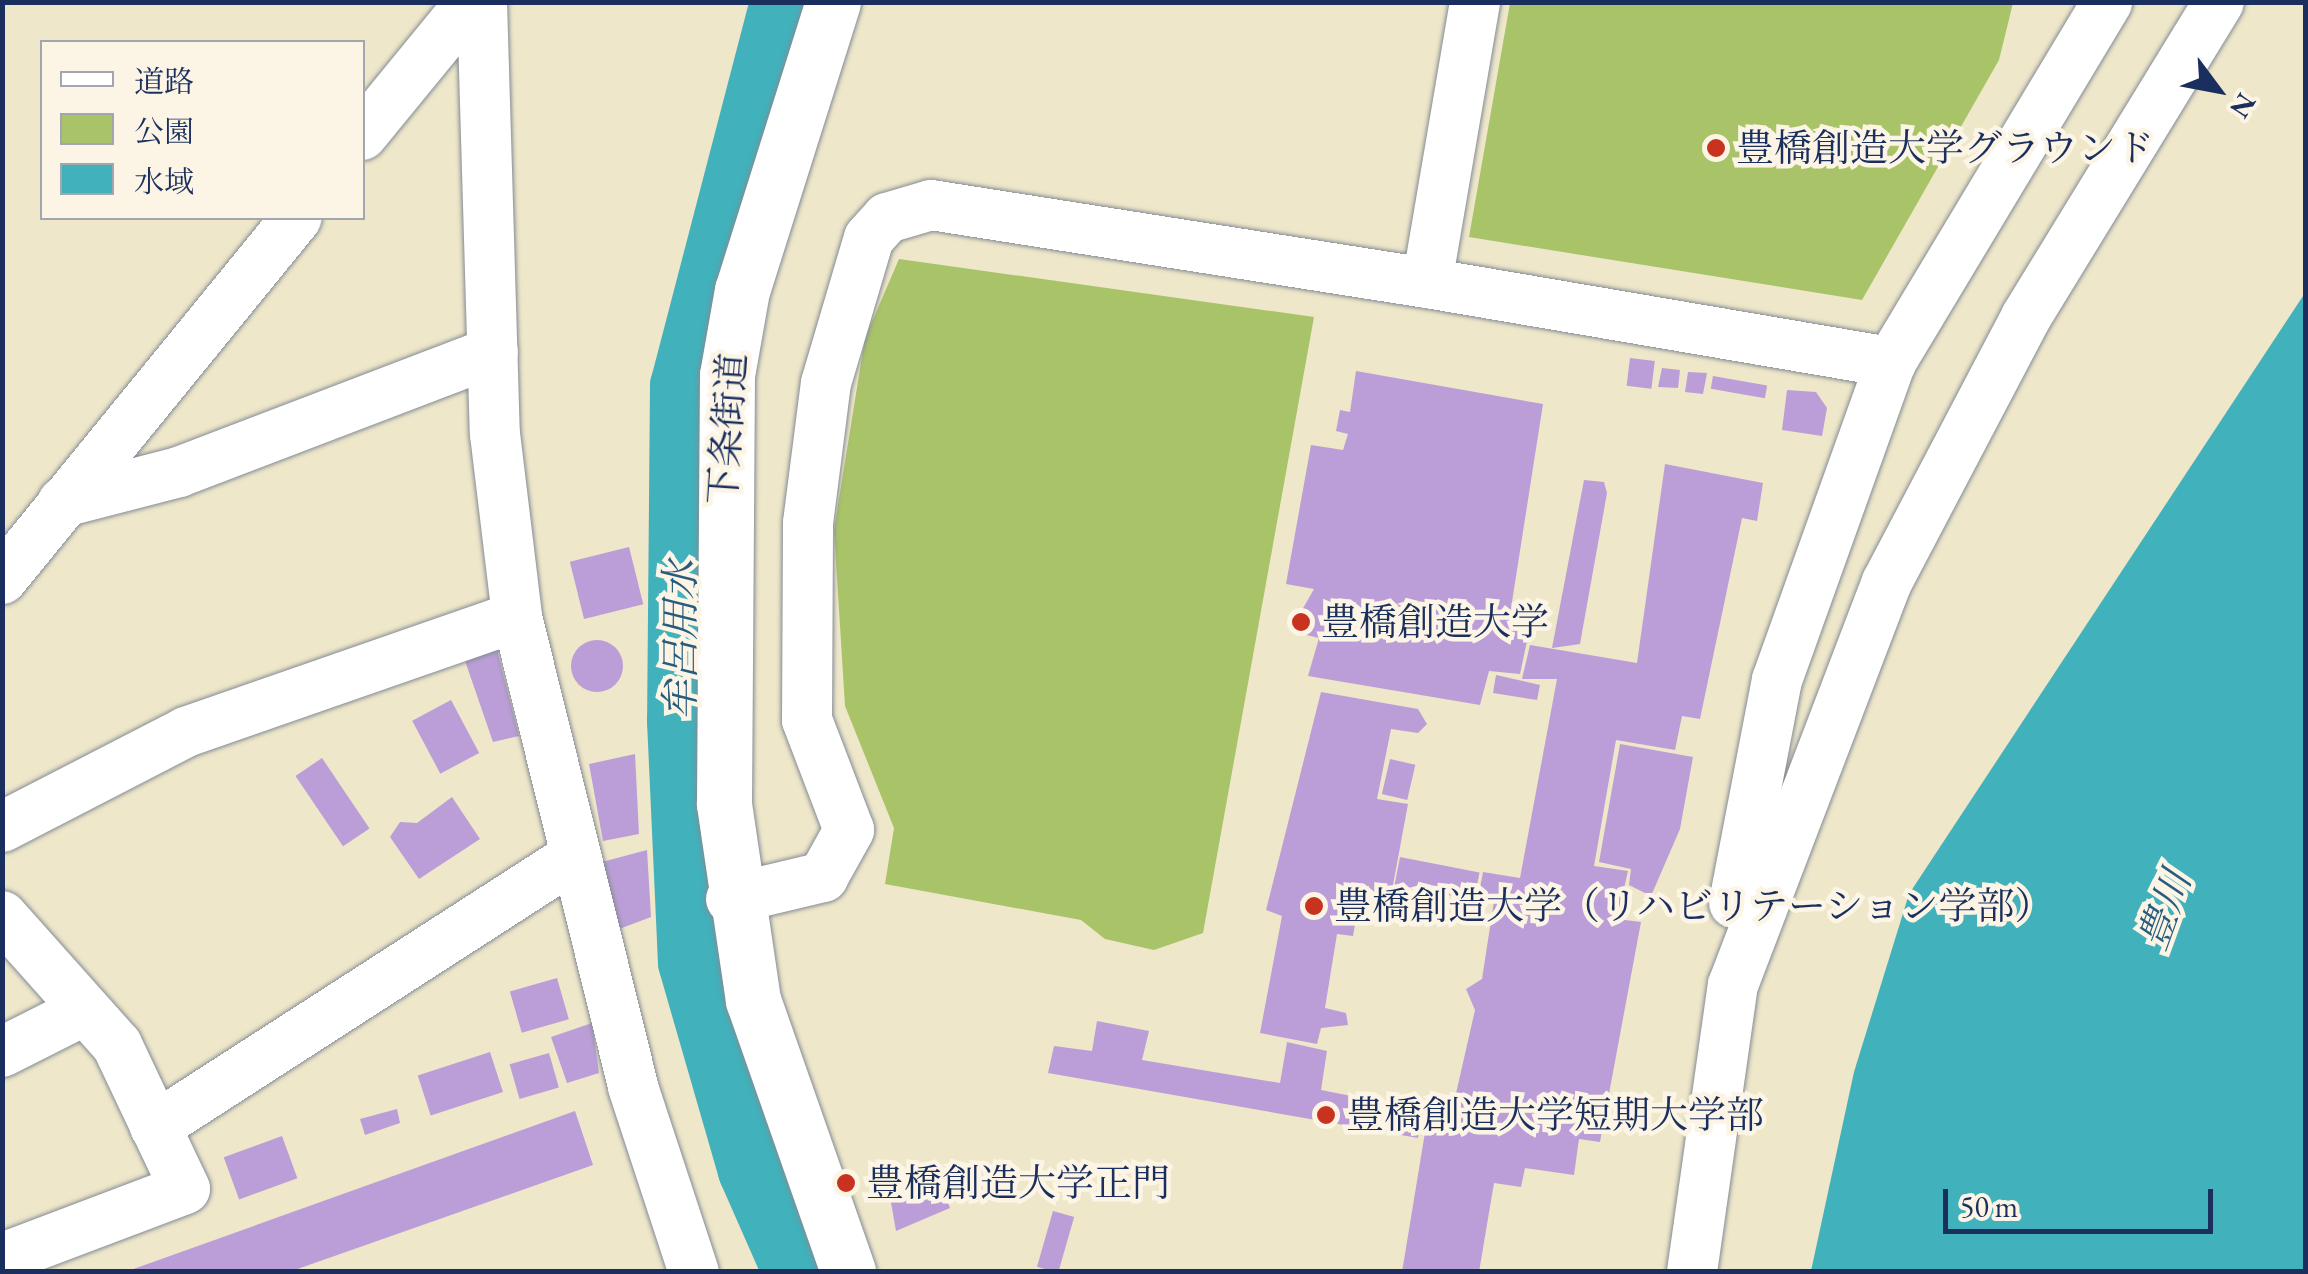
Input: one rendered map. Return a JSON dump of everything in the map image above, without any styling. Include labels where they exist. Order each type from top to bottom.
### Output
[{"type":"main road","name":"下条街道","points":[[833,2],[742,290],[727,375],[721,526],[732,900],[766,1045],[848,1272]]},
{"type":"street","points":[[365,131],[471,2]]},
{"type":"street","points":[[482,2],[493,352],[517,618],[633,1087],[694,1272]]},
{"type":"street","points":[[1426,283],[1475,2]]},
{"type":"street","points":[[1733,985],[1724,959],[1777,680],[1891,362],[2107,2]]},
{"type":"street","points":[[1692,1272],[1733,985],[1888,582],[2036,301],[2219,2]]},
{"type":"street","points":[[732,900],[824,877],[849,830],[807,720],[808,523],[846,300],[886,218],[931,205],[1891,362]]},
{"type":"street","points":[[2,579],[294,220]]},
{"type":"street","points":[[63,502],[179,472],[493,352]]},
{"type":"street","points":[[2,827],[186,732],[517,618]]},
{"type":"street","points":[[155,1126],[575,856]]},
{"type":"street","points":[[2,916],[116,1046],[185,1188],[2,1258]]},
{"type":"street","points":[[2,1052],[83,1011]]},
{"type":"green space","name":"豊橋創造大学グラウンド","points":[[1510,2],[2013,3],[1999,60],[1862,300],[1469,237]]},
{"type":"green space","points":[[899,259],[1314,317],[1203,933],[1154,950],[1105,939],[1081,920],[885,884],[894,828],[845,706],[834,530],[865,338]]},
{"type":"water","name":"豊川","points":[[2305,293],[2305,1271],[1811,1271],[1854,1072],[1909,894]]},
{"type":"building","points":[[1630,358],[1655,361],[1651,389],[1627,386]]},
{"type":"building","points":[[1662,368],[1680,370],[1678,388],[1658,387]]},
{"type":"building","points":[[1356,371],[1543,404],[1509,621],[1530,627],[1520,674],[1489,671],[1480,705],[1308,676],[1319,638],[1290,631],[1314,589],[1286,584],[1311,445],[1343,450],[1348,434],[1336,431],[1340,410],[1350,412]]},
{"type":"building","points":[[1688,372],[1707,373],[1703,394],[1685,392]]},
{"type":"building","points":[[1713,376],[1767,386],[1765,398],[1711,389]]},
{"type":"building","points":[[1787,390],[1816,392],[1827,408],[1822,436],[1782,430]]},
{"type":"building","points":[[1665,464],[1763,483],[1757,521],[1742,518],[1700,719],[1682,716],[1675,750],[1616,740],[1594,866],[1628,871],[1617,919],[1641,922],[1600,1142],[1579,1139],[1574,1175],[1525,1168],[1521,1187],[1494,1183],[1479,1272],[1402,1272],[1429,1108],[1452,1111],[1475,1010],[1466,989],[1482,979],[1494,901],[1478,898],[1483,872],[1520,878],[1557,679],[1522,679],[1530,645],[1637,663]]},
{"type":"building","points":[[1584,480],[1604,482],[1607,493],[1580,644],[1552,648]]},
{"type":"building","points":[[629,547],[643,604],[584,619],[570,562]]},
{"type":"building","points":[[597,640],[615,648],[623,666],[615,684],[597,692],[579,684],[571,666],[579,648]]},
{"type":"building","points":[[496,646],[519,736],[493,742],[463,655]]},
{"type":"building","points":[[1496,675],[1540,685],[1537,700],[1493,693]]},
{"type":"building","points":[[1321,692],[1418,709],[1427,724],[1418,733],[1391,729],[1377,799],[1408,804],[1388,912],[1373,917],[1371,891],[1361,890],[1353,936],[1337,934],[1325,1008],[1346,1013],[1348,1025],[1321,1028],[1317,1044],[1260,1033],[1282,916],[1266,910]]},
{"type":"building","points":[[451,700],[479,753],[440,774],[412,721]]},
{"type":"building","points":[[1620,744],[1693,757],[1680,829],[1651,896],[1629,885],[1631,869],[1599,862]]},
{"type":"building","points":[[635,754],[639,834],[603,841],[589,764]]},
{"type":"building","points":[[322,758],[370,828],[343,846],[295,776]]},
{"type":"building","points":[[1390,759],[1415,765],[1407,800],[1382,794]]},
{"type":"building","points":[[452,797],[480,839],[419,879],[390,837],[400,822],[417,823]]},
{"type":"building","points":[[647,850],[651,917],[614,931],[602,862]]},
{"type":"building","points":[[1400,857],[1480,872],[1474,900],[1395,884]]},
{"type":"building","points":[[557,978],[569,1019],[522,1033],[510,992]]},
{"type":"building","points":[[1097,1021],[1149,1031],[1142,1060],[1280,1083],[1287,1042],[1327,1051],[1321,1090],[1422,1110],[1418,1138],[1048,1073],[1054,1046],[1092,1051]]},
{"type":"building","points":[[592,1023],[599,1073],[567,1083],[551,1037]]},
{"type":"building","points":[[490,1052],[503,1092],[431,1115],[418,1075]]},
{"type":"building","points":[[549,1053],[559,1088],[520,1099],[510,1064]]},
{"type":"building","points":[[397,1109],[400,1123],[365,1135],[360,1119]]},
{"type":"building","points":[[575,1111],[593,1165],[289,1272],[125,1272]]},
{"type":"building","points":[[282,1136],[297,1178],[239,1199],[224,1157]]},
{"type":"building","points":[[937,1173],[950,1208],[896,1231],[889,1191]]},
{"type":"building","points":[[1053,1211],[1074,1217],[1058,1272],[1037,1267]]},
{"type":"waterway","name":"牟呂用水","points":[[782,2],[682,385],[679,720],[690,962],[750,1170],[795,1272]]},
{"type":"place","name":"豊橋創造大学グラウンド","points":[[1716,148]]},
{"type":"place","name":"豊橋創造大学","points":[[1301,622]]},
{"type":"place","name":"豊橋創造大学（リハビリテーション学部）","points":[[1314,906]]},
{"type":"place","name":"豊橋創造大学短期大学部","points":[[1326,1115]]},
{"type":"place","name":"豊橋創造大学正門","points":[[846,1183]]}]
